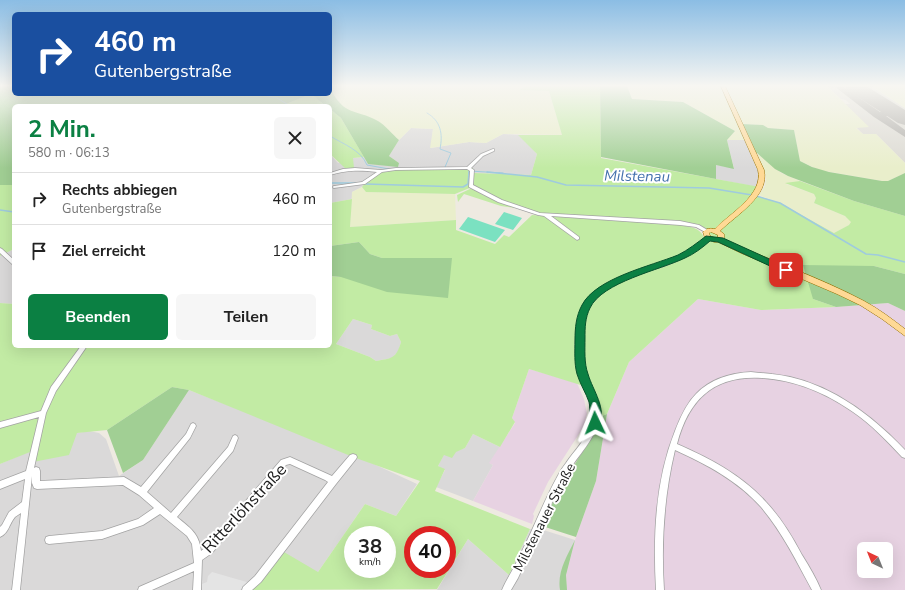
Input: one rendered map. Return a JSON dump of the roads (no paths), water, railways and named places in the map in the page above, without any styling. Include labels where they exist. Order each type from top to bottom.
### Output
[{"type":"main road","points":[[717,231],[753,196],[760,187],[762,177],[747,140],[740,131],[742,127],[736,114]]},
{"type":"main road","points":[[720,240],[722,236],[717,231],[707,231],[706,235],[709,238],[720,240],[845,295],[892,322],[905,333]]},
{"type":"street","points":[[493,150],[482,155],[471,171],[471,185],[478,191],[500,201],[546,214],[680,223],[697,226],[707,231]]},
{"type":"street","points":[[332,174],[354,168],[380,171],[398,169],[471,171]]},
{"type":"street","points":[[334,187],[363,183],[380,171]]},
{"type":"street","points":[[546,214],[577,238]]},
{"type":"street","name":"Milstenauer Straße","points":[[506,590],[556,487],[590,434],[595,423],[596,414],[594,403],[582,374],[580,363],[580,324],[586,306],[594,296],[614,282],[682,256],[695,249],[709,238]]},
{"type":"street","points":[[0,250],[12,261]]},
{"type":"street","points":[[16,590],[29,473],[43,413],[53,389],[83,348]]},
{"type":"street","points":[[660,590],[659,524],[665,482],[681,422],[693,402],[704,390],[724,379],[743,375],[765,375],[789,379],[814,387],[841,401],[869,420],[893,441],[905,455]]},
{"type":"street","points":[[0,425],[43,413]]},
{"type":"street","points":[[142,492],[188,436],[193,426]]},
{"type":"street","points":[[172,518],[208,478],[231,449],[235,438]]},
{"type":"street","points":[[674,446],[700,457],[719,469],[736,480],[757,499],[772,516],[796,553],[817,590]]},
{"type":"street","points":[[246,590],[258,579],[353,457]]},
{"type":"street","name":"Ritterlöhstraße","points":[[198,561],[210,550],[284,462],[290,460],[328,477],[333,481]]},
{"type":"street","name":"Ritterlöhstraße","points":[[29,473],[36,471],[37,485],[124,481],[142,492],[160,509],[190,533],[196,543],[198,561],[197,590]]},
{"type":"street","points":[[0,485],[29,473]]},
{"type":"street","points":[[0,533],[5,528],[12,515],[26,504]]},
{"type":"street","points":[[49,540],[102,534],[140,522],[160,509]]},
{"type":"street","points":[[142,590],[198,561]]},
{"type":"waterway","points":[[428,114],[432,116],[440,128],[440,149],[451,153],[445,167]]},
{"type":"waterway","points":[[332,137],[356,151],[361,155],[367,165],[389,169]]},
{"type":"waterway","name":"Milstenau","points":[[366,184],[463,187],[468,184],[469,172]]},
{"type":"waterway","name":"Milstenau","points":[[469,172],[488,172]]},
{"type":"waterway","name":"Milstenau","points":[[488,172],[503,173]]},
{"type":"waterway","name":"Milstenau","points":[[488,172],[537,177],[566,185],[709,188],[752,195]]},
{"type":"waterway","name":"Milstenau","points":[[332,183],[358,183]]},
{"type":"waterway","name":"Milstenau","points":[[756,196],[780,203],[866,254],[878,255],[905,262]]},
{"type":"waterway","name":"Milstenau","points":[[0,210],[12,212]]}]
